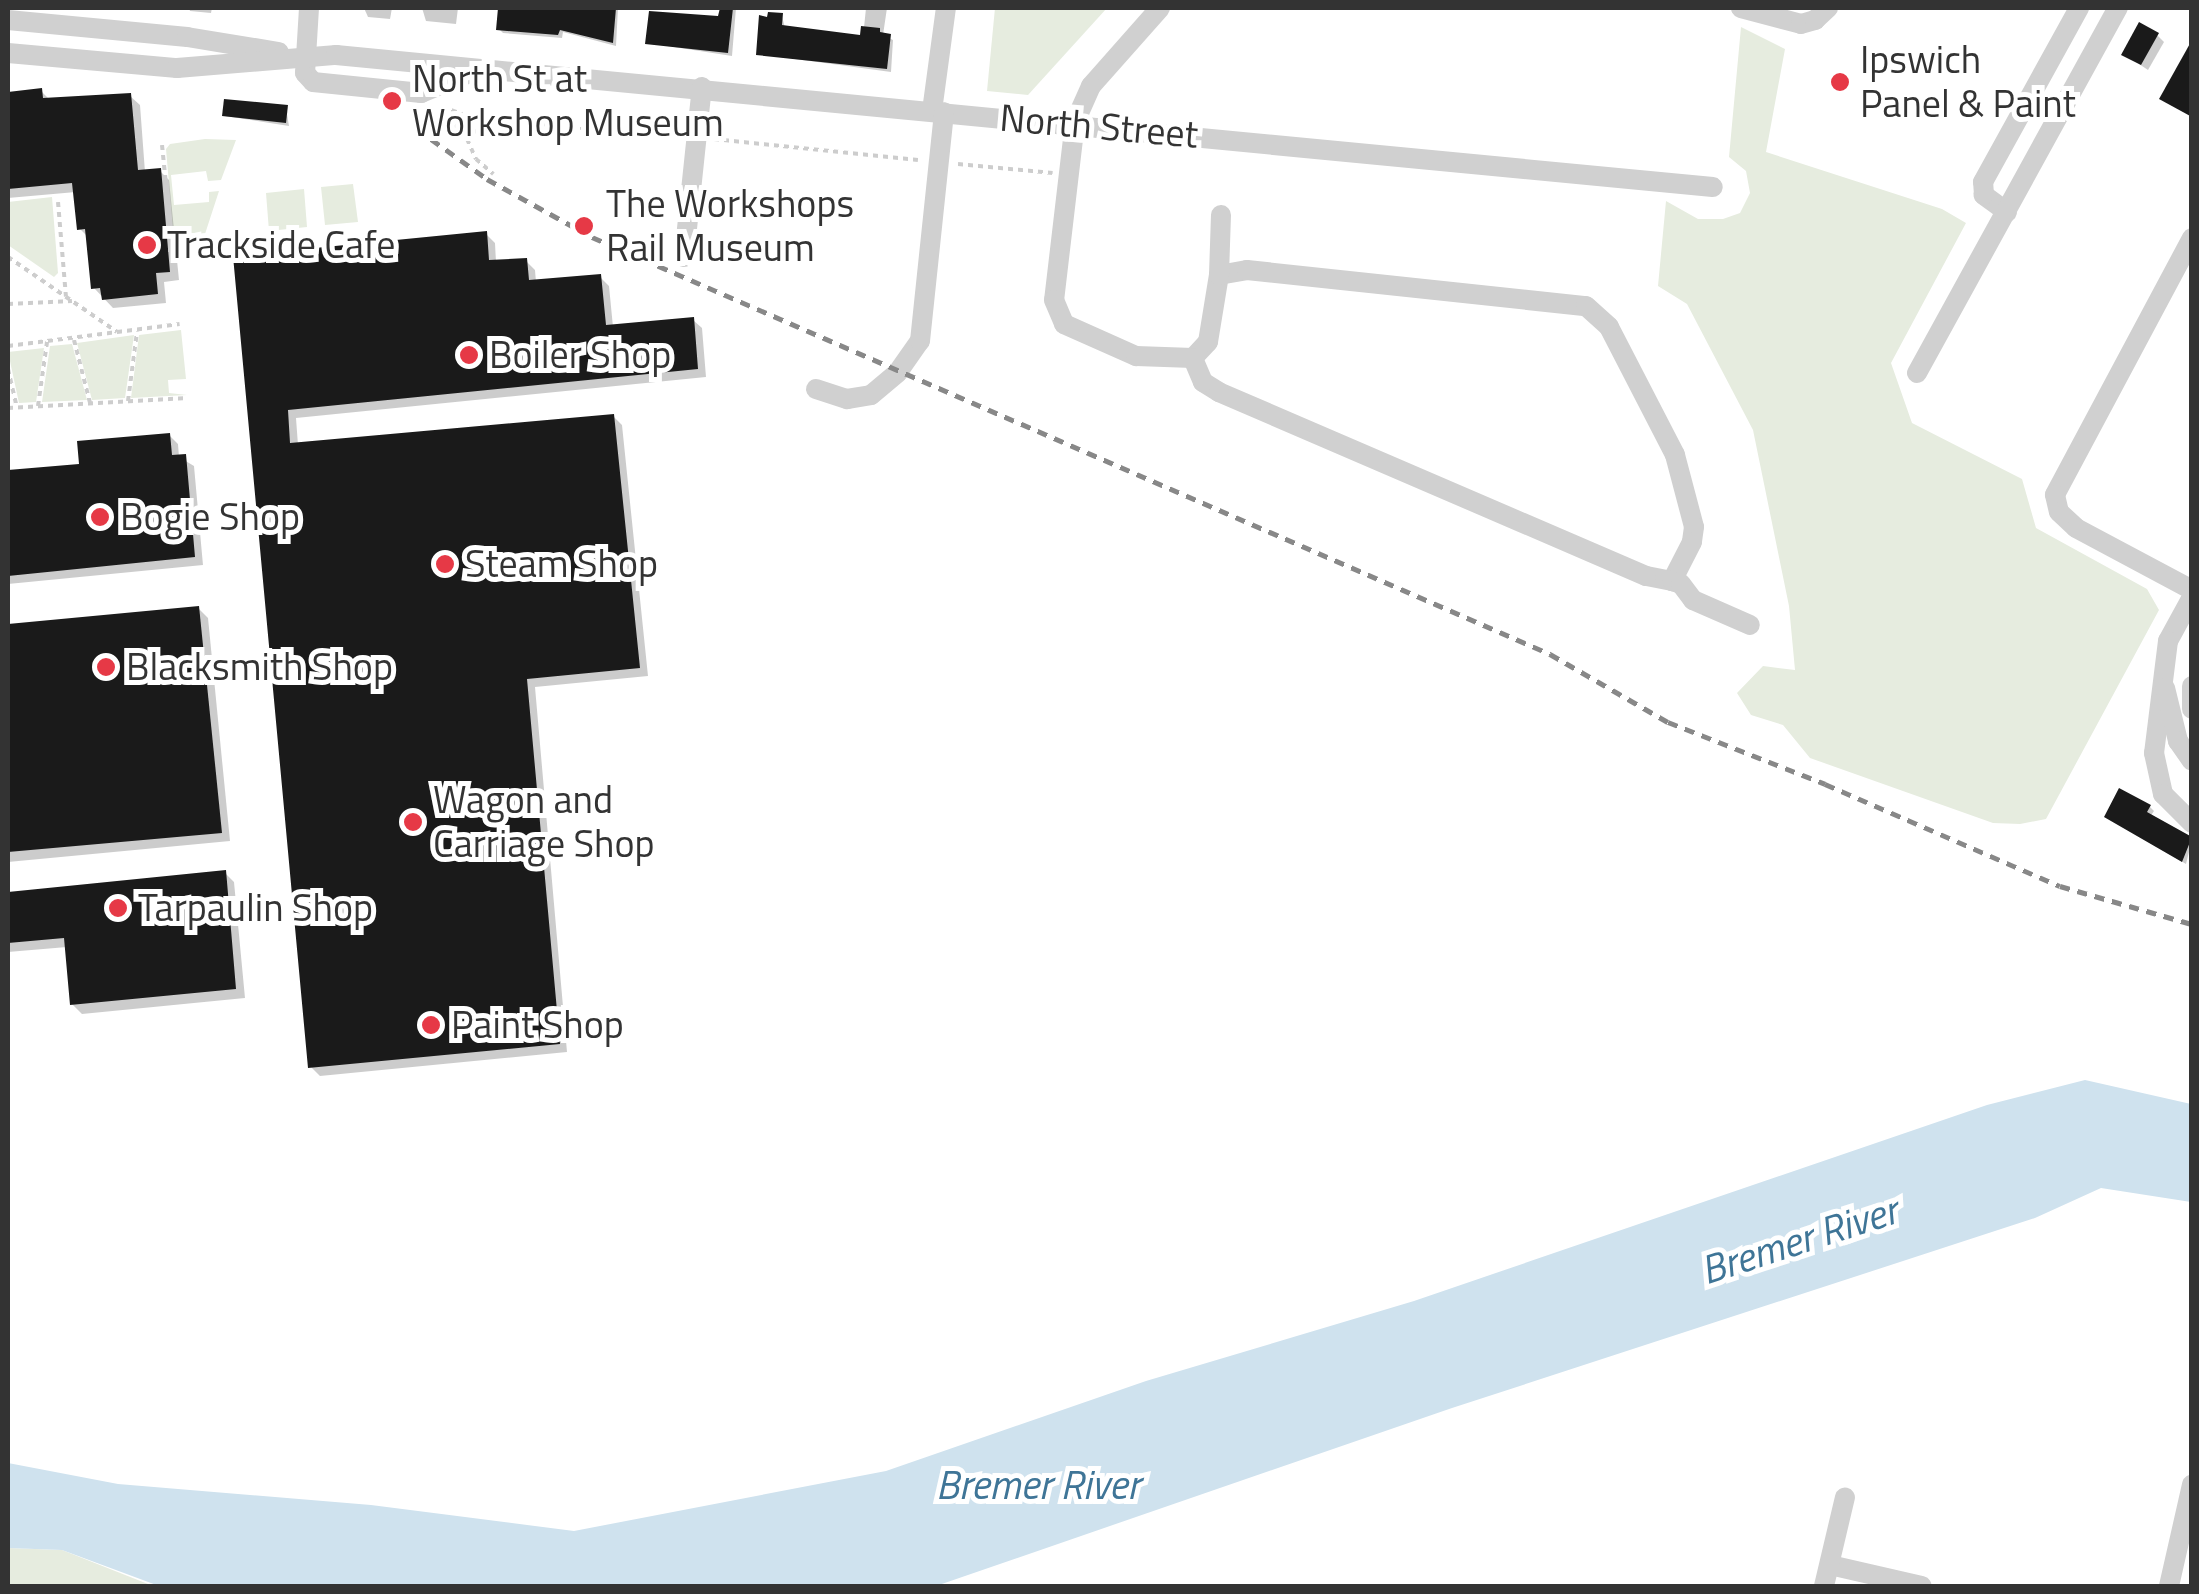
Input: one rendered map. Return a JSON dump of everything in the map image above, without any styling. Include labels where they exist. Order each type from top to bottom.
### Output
[{"type":"street","points":[[306,56],[309,8]]},
{"type":"street","points":[[816,389],[855,399],[871,395],[892,378],[916,348],[924,328],[946,8]]},
{"type":"street","points":[[1160,8],[1091,86],[1074,122],[1065,175],[1054,300],[1058,317],[1077,332],[1136,356],[1193,358],[1208,342],[1218,275],[1221,216]]},
{"type":"street","points":[[1741,8],[1800,24],[1815,20],[1828,8]]},
{"type":"street","points":[[1916,374],[2118,8]]},
{"type":"street","points":[[2007,212],[1984,195],[1983,182],[2078,10],[2099,10],[2107,28]]},
{"type":"street","name":"North Street","points":[[8,20],[174,35],[306,56],[702,87],[1713,186]]},
{"type":"street","name":"North Street","points":[[8,53],[177,68],[306,56]]},
{"type":"street","name":"North Street","points":[[306,56],[305,74],[312,82],[415,93],[485,68]]},
{"type":"street","points":[[684,257],[702,87]]},
{"type":"street","points":[[2192,238],[2055,495],[2059,512],[2076,528],[2192,593],[2172,627],[2155,732],[2156,774],[2169,803],[2192,823]]},
{"type":"street","points":[[1218,275],[1271,272],[1578,304],[1596,310],[1609,327],[1682,470],[1694,526],[1692,542],[1672,581]]},
{"type":"street","points":[[1193,358],[1203,382],[1219,392],[1646,576],[1681,584],[1693,600],[1750,625]]},
{"type":"street","points":[[2164,660],[2170,713],[2178,741],[2192,760]]},
{"type":"street","points":[[2192,686],[2192,709]]},
{"type":"street","points":[[2169,1586],[2192,1485]]},
{"type":"street","points":[[1824,1586],[1845,1497]]},
{"type":"street","points":[[1830,1565],[1922,1586]]},
{"type":"path","points":[[438,104],[471,117],[654,135],[689,132]]},
{"type":"path","points":[[421,109],[463,130],[499,136],[506,143]]},
{"type":"path","points":[[463,130],[476,159],[493,174]]},
{"type":"path","points":[[706,134],[718,140],[928,161]]},
{"type":"path","points":[[162,145],[170,233],[178,238]]},
{"type":"path","points":[[948,163],[1065,175]]},
{"type":"path","points":[[58,202],[66,297]]},
{"type":"path","points":[[168,250],[178,250]]},
{"type":"path","points":[[8,256],[117,332]]},
{"type":"path","points":[[8,304],[72,301]]},
{"type":"path","points":[[8,346],[180,324]]},
{"type":"path","points":[[128,401],[137,330]]},
{"type":"path","points":[[74,338],[90,403]]},
{"type":"path","points":[[38,406],[48,341]]},
{"type":"path","points":[[8,368],[17,407]]},
{"type":"path","points":[[8,408],[188,398]]},
{"type":"shaded area","points":[[995,8],[1107,8],[1028,95],[987,91]]},
{"type":"shaded area","points":[[1741,27],[1785,49],[1766,152],[1942,209],[1966,223],[1891,363],[1912,423],[2022,479],[2036,528],[2147,589],[2159,610],[2046,819],[2020,824],[1993,823],[1810,758],[1783,725],[1751,715],[1737,693],[1763,666],[1795,670],[1789,606],[1753,430],[1687,304],[1658,286],[1666,201],[1698,219],[1723,219],[1740,213],[1750,193],[1746,171],[1729,157]]},
{"type":"shaded area","points":[[236,140],[221,180],[208,181],[206,171],[171,175],[174,205],[209,202],[209,192],[219,191],[205,234],[183,237],[173,230],[166,149],[170,144]]},
{"type":"shaded area","points":[[353,184],[358,222],[325,225],[321,187]]},
{"type":"shaded area","points":[[304,189],[307,227],[269,231],[266,193]]},
{"type":"shaded area","points":[[52,197],[58,273],[54,277],[8,245],[8,202]]},
{"type":"shaded area","points":[[181,330],[186,379],[168,380],[169,393],[187,395],[131,398],[139,335]]},
{"type":"shaded area","points":[[134,335],[125,398],[92,400],[77,343]]},
{"type":"shaded area","points":[[72,344],[87,400],[42,402],[50,346]]},
{"type":"shaded area","points":[[44,348],[36,402],[19,403],[8,352]]},
{"type":"shaded area","points":[[8,1548],[62,1550],[153,1586],[8,1586]]},
{"type":"water","name":"Bremer River","points":[[2085,1080],[2191,1104],[2191,1202],[2101,1188],[2035,1218],[1452,1408],[936,1586],[159,1586],[62,1550],[8,1548],[8,1463],[118,1484],[371,1505],[574,1531],[886,1471],[1146,1381],[1414,1301],[1987,1105]]},
{"type":"building","points":[[498,8],[616,8],[613,43],[560,30],[558,35],[496,30]]},
{"type":"building","points":[[720,8],[733,8],[728,53],[645,44],[649,11],[718,16]]},
{"type":"building","points":[[768,12],[783,13],[782,25],[860,35],[861,26],[880,28],[880,32],[891,34],[887,69],[756,55],[759,15],[767,17]]},
{"type":"building","points":[[2139,22],[2159,33],[2141,65],[2121,55]]},
{"type":"building","points":[[2192,40],[2192,117],[2159,99]]},
{"type":"building","points":[[42,88],[43,98],[131,93],[138,170],[161,168],[170,272],[156,273],[158,294],[102,300],[100,288],[91,289],[85,229],[77,230],[72,183],[8,189],[8,92]]},
{"type":"building","points":[[224,99],[288,105],[286,123],[222,116]]},
{"type":"building","points":[[487,231],[489,260],[527,258],[529,280],[601,274],[606,325],[694,317],[698,369],[288,410],[290,443],[614,414],[640,668],[527,679],[560,1044],[308,1068],[233,256]]},
{"type":"building","name":"Bogie Shop","points":[[170,433],[172,455],[186,454],[195,557],[8,576],[8,470],[79,464],[77,441]]},
{"type":"building","points":[[199,606],[222,833],[8,852],[8,624]]},
{"type":"building","points":[[2119,788],[2151,805],[2147,812],[2192,837],[2182,862],[2104,817]]},
{"type":"building","points":[[226,870],[236,989],[70,1005],[64,938],[8,943],[8,892]]},
{"type":"railway","points":[[431,139],[487,179],[592,237],[1550,654],[1668,722],[1825,784],[2060,886],[2192,924]]},
{"type":"place","name":"Ipswich Panel & Paint","points":[[1840,82]]},
{"type":"place","name":"North St at Workshop Museum","points":[[392,101]]},
{"type":"place","name":"The Workshops Rail Museum","points":[[584,226]]},
{"type":"place","name":"Trackside Cafe","points":[[147,245]]},
{"type":"place","name":"Boiler Shop","points":[[469,355]]},
{"type":"place","name":"Bogie Shop","points":[[100,517]]},
{"type":"place","name":"Steam Shop","points":[[445,564]]},
{"type":"place","name":"Blacksmith Shop","points":[[106,667]]},
{"type":"place","name":"Wagon and Carriage Shop","points":[[413,822]]},
{"type":"place","name":"Tarpaulin Shop","points":[[118,908]]},
{"type":"place","name":"Paint Shop","points":[[431,1025]]}]
